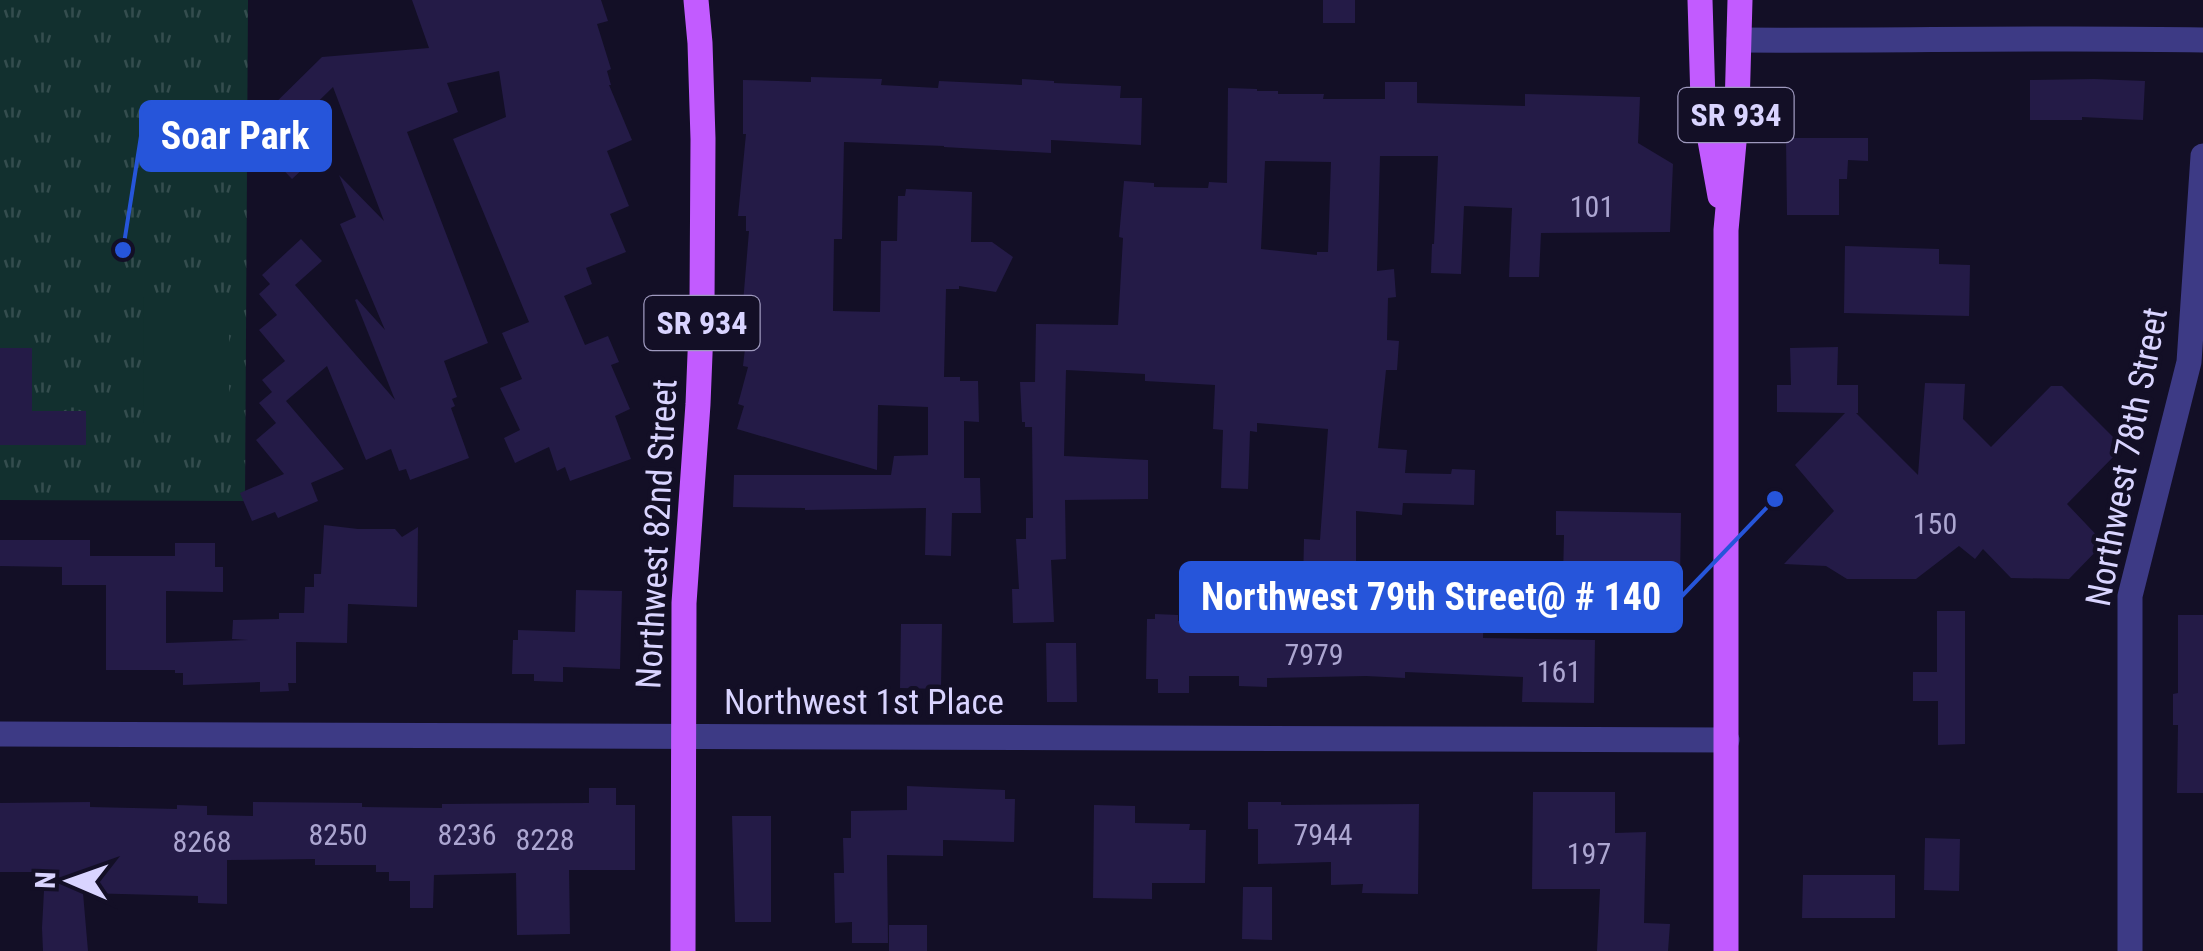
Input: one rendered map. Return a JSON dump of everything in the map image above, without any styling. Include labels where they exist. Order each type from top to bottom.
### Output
[{"type":"main road","name":"Northwest 82nd Street","points":[[683,951],[684,589],[702,305],[703,122],[696,0]]},
{"type":"main road","points":[[1700,0],[1703,100],[1726,230]]},
{"type":"main road","name":"SR 934","points":[[1726,951],[1726,230],[1737,109],[1740,0]]},
{"type":"street","points":[[1739,40],[2203,40]]},
{"type":"street","name":"Northwest 78th Street","points":[[2130,951],[2130,596],[2188,362],[2203,156]]},
{"type":"street","name":"Northwest 1st Place","points":[[0,734],[1727,740]]},
{"type":"green space","points":[[0,0],[248,0],[245,501],[0,500]]},
{"type":"green space","points":[[143,293],[229,293],[229,426],[144,426]]},
{"type":"building","points":[[412,0],[601,0],[608,21],[597,24],[611,69],[607,71],[609,85],[632,140],[607,151],[629,206],[610,214],[626,252],[586,268],[592,284],[564,296],[585,345],[608,336],[619,362],[611,365],[630,409],[615,416],[631,459],[570,481],[565,467],[557,471],[549,447],[515,463],[504,438],[520,430],[500,388],[522,379],[502,333],[529,322],[453,139],[506,117],[499,71],[447,83],[458,112],[407,132],[488,343],[444,361],[457,397],[452,399],[455,406],[451,408],[469,458],[410,480],[406,469],[399,471],[391,449],[366,460],[327,366],[286,401],[344,469],[311,483],[318,501],[278,518],[275,512],[252,521],[240,493],[284,474],[256,440],[276,423],[259,403],[272,392],[262,380],[285,361],[259,330],[277,315],[259,294],[270,284],[262,275],[301,239],[322,261],[295,285],[395,400],[355,300],[385,330],[340,224],[356,217],[339,175],[384,221],[333,87],[278,141],[258,120],[322,57],[429,48]]},
{"type":"building","points":[[1323,0],[1355,0],[1355,23],[1323,23]]},
{"type":"building","points":[[811,77],[882,79],[881,85],[938,88],[939,81],[1022,85],[1022,79],[1054,81],[1121,86],[1120,98],[1142,98],[1141,145],[1051,140],[1051,153],[844,142],[842,239],[834,239],[833,311],[880,312],[881,241],[897,241],[898,196],[905,196],[906,189],[972,192],[971,242],[992,242],[1013,257],[996,292],[959,286],[946,289],[944,377],[978,381],[979,422],[964,421],[964,478],[980,478],[981,513],[952,513],[951,556],[925,555],[926,508],[733,507],[734,475],[891,475],[894,456],[928,455],[928,407],[878,405],[877,470],[737,429],[744,406],[738,404],[748,367],[743,366],[750,304],[743,303],[749,231],[746,216],[738,216],[746,134],[743,80],[811,82]]},
{"type":"building","points":[[2030,80],[2145,81],[2143,120],[2030,120]]},
{"type":"building","points":[[1385,82],[1417,82],[1417,103],[1525,106],[1525,94],[1640,97],[1638,143],[1673,164],[1670,232],[1541,233],[1539,277],[1509,277],[1512,208],[1464,206],[1461,274],[1431,273],[1438,156],[1380,156],[1377,271],[1394,269],[1396,297],[1388,298],[1387,340],[1399,341],[1397,370],[1386,370],[1378,448],[1407,450],[1405,473],[1475,470],[1474,505],[1403,503],[1402,515],[1356,511],[1356,578],[1414,578],[1414,601],[1484,603],[1483,638],[1595,640],[1594,703],[1522,702],[1523,677],[1405,672],[1405,678],[1267,678],[1267,687],[1239,686],[1239,676],[1189,676],[1189,693],[1158,693],[1158,679],[1146,679],[1147,619],[1155,619],[1155,614],[1178,615],[1178,621],[1227,621],[1227,609],[1249,609],[1249,629],[1302,630],[1304,539],[1320,540],[1328,429],[1257,423],[1257,432],[1250,431],[1248,489],[1221,488],[1223,430],[1213,429],[1215,385],[1145,381],[1145,374],[1066,370],[1064,456],[1148,460],[1148,499],[1065,500],[1066,559],[1051,560],[1054,622],[1013,623],[1012,589],[1019,589],[1016,539],[1026,539],[1026,518],[1033,518],[1032,427],[1025,427],[1022,422],[1020,382],[1035,382],[1036,324],[1118,325],[1124,181],[1154,183],[1154,187],[1208,188],[1209,182],[1227,183],[1228,88],[1324,94],[1323,99],[1385,99]],"holes":[[[1265,161],[1331,162],[1328,252],[1317,255],[1261,249]]]},
{"type":"building","points":[[300,133],[320,153],[292,179],[273,159]]},
{"type":"building","points":[[1786,138],[1868,138],[1868,161],[1848,160],[1847,179],[1839,179],[1839,215],[1787,215]]},
{"type":"building","points":[[1845,246],[1939,249],[1939,264],[1970,265],[1969,316],[1844,313]]},
{"type":"building","points":[[1838,347],[1837,385],[1858,385],[1856,413],[1918,475],[1925,383],[1965,384],[1963,419],[1991,447],[2051,386],[2062,386],[2118,442],[2118,452],[2067,504],[2104,543],[2069,579],[2011,578],[1983,549],[1975,559],[1959,546],[1916,579],[1847,579],[1826,566],[1784,564],[1834,511],[1795,465],[1845,413],[1777,412],[1777,385],[1791,385],[1790,348]]},
{"type":"building","points":[[0,348],[32,348],[32,411],[86,411],[86,445],[0,445]]},
{"type":"building","points":[[1556,511],[1681,513],[1680,581],[1563,578],[1564,535],[1556,535]]},
{"type":"building","points":[[324,525],[395,529],[402,537],[418,527],[417,607],[348,604],[347,643],[296,642],[296,683],[288,683],[289,691],[260,692],[260,682],[183,685],[183,673],[175,670],[106,670],[106,585],[62,585],[62,567],[0,566],[0,540],[90,540],[90,556],[175,556],[175,543],[215,543],[215,567],[223,567],[223,592],[166,591],[166,643],[248,640],[232,639],[233,620],[279,619],[279,613],[304,613],[305,587],[314,587],[314,574],[321,574]]},
{"type":"building","points":[[576,590],[622,591],[620,669],[563,667],[563,682],[534,681],[534,674],[512,674],[513,640],[518,640],[518,630],[575,632]]},
{"type":"building","points":[[1937,611],[1965,611],[1965,744],[1938,745],[1938,701],[1913,701],[1913,672],[1937,672]]},
{"type":"building","points":[[2178,615],[2203,615],[2203,793],[2177,793],[2178,725],[2173,725],[2173,694],[2178,693]]},
{"type":"building","points":[[901,624],[942,624],[941,689],[900,688]]},
{"type":"building","points":[[1046,643],[1076,643],[1077,702],[1047,702]]},
{"type":"building","points":[[907,786],[1005,790],[1005,799],[1015,799],[1014,842],[943,840],[943,856],[887,855],[888,943],[852,943],[852,922],[835,923],[834,873],[844,873],[843,838],[851,838],[851,811],[907,810]]},
{"type":"building","points":[[589,788],[616,788],[616,805],[635,805],[635,870],[569,870],[570,934],[517,935],[516,873],[434,875],[433,908],[410,908],[410,881],[389,881],[389,872],[376,872],[376,865],[315,865],[315,859],[227,860],[227,904],[198,903],[198,896],[83,893],[88,951],[43,951],[45,872],[0,872],[0,803],[90,802],[90,807],[177,809],[177,805],[207,806],[207,815],[253,816],[253,802],[442,808],[442,804],[589,803]]},
{"type":"building","points":[[1533,792],[1615,792],[1615,833],[1646,832],[1644,923],[1670,924],[1668,951],[1597,951],[1600,889],[1532,889]]},
{"type":"building","points":[[1248,802],[1419,804],[1418,894],[1362,893],[1363,884],[1331,885],[1331,862],[1258,864],[1258,829],[1248,829]]},
{"type":"building","points":[[1094,805],[1135,806],[1135,823],[1190,824],[1189,830],[1206,830],[1205,883],[1152,883],[1152,899],[1093,898]]},
{"type":"building","points":[[732,816],[771,816],[771,922],[735,922]]},
{"type":"building","points":[[1925,838],[1960,839],[1959,891],[1924,890]]},
{"type":"building","points":[[1803,875],[1895,875],[1895,918],[1802,918]]},
{"type":"building","points":[[1243,887],[1272,887],[1272,940],[1242,939]]},
{"type":"building","points":[[889,925],[927,925],[927,951],[889,951]]},
{"type":"place","name":"Soar Park","points":[[123,250]]},
{"type":"place","name":"Northwest 79th Street@ # 140","points":[[1775,499]]}]
